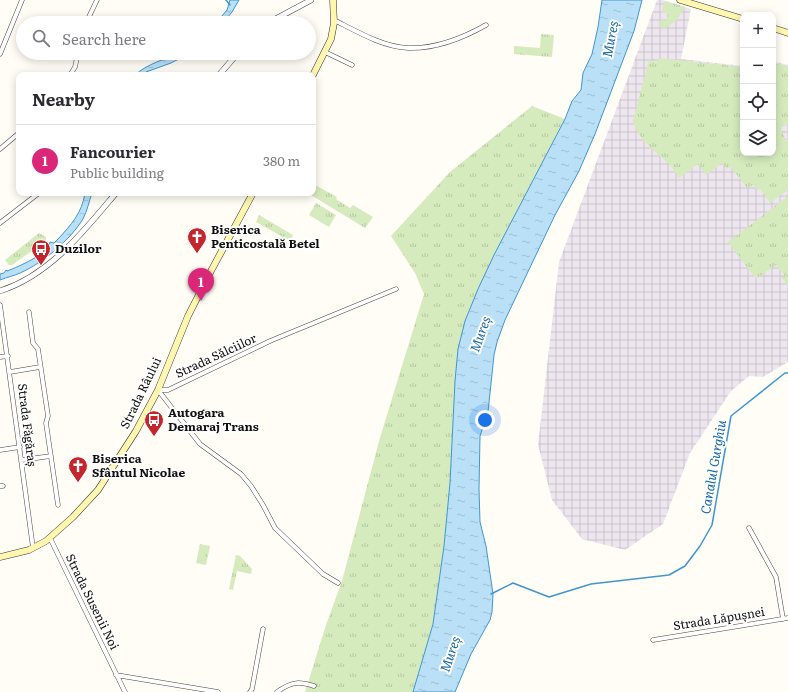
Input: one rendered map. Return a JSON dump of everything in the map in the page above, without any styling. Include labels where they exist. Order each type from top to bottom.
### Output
[{"type":"main road","points":[[315,72],[331,39],[334,20],[334,0]]},
{"type":"main road","points":[[680,0],[740,18]]},
{"type":"main road","points":[[776,29],[788,33]]},
{"type":"main road","name":"Strada Râului","points":[[0,557],[33,548],[50,538],[73,517],[98,490],[136,431],[158,390],[188,316],[210,271],[251,196]]},
{"type":"street","points":[[0,54],[22,0]]},
{"type":"street","points":[[89,16],[97,0]]},
{"type":"street","points":[[281,16],[311,0]]},
{"type":"street","points":[[334,20],[377,40],[407,48],[424,48],[444,43],[465,36],[486,25]]},
{"type":"street","points":[[325,52],[352,64]]},
{"type":"street","points":[[72,72],[76,60]]},
{"type":"street","points":[[222,72],[232,60]]},
{"type":"street","points":[[0,149],[16,136]]},
{"type":"street","points":[[0,223],[35,196]]},
{"type":"street","points":[[0,291],[26,279],[58,257],[113,196]]},
{"type":"street","name":"Strada Sălciilor","points":[[158,390],[168,390],[270,341],[396,289]]},
{"type":"street","name":"Strada Făgăraș","points":[[0,304],[33,548]]},
{"type":"street","points":[[29,312],[33,343],[38,349],[48,416],[46,423],[58,506]]},
{"type":"street","points":[[0,357],[8,356]]},
{"type":"street","points":[[10,372],[40,367]]},
{"type":"street","points":[[158,390],[200,444],[241,474],[251,486],[263,505],[271,522],[280,533],[324,574],[338,583]]},
{"type":"street","points":[[0,450],[20,447]]},
{"type":"street","points":[[22,460],[51,456]]},
{"type":"street","points":[[749,528],[776,577],[783,619]]},
{"type":"street","name":"Strada Susenii Noi","points":[[50,538],[125,692]]},
{"type":"street","name":"Strada Lăpușnei","points":[[653,640],[788,618]]},
{"type":"street","points":[[250,692],[263,629]]},
{"type":"street","points":[[116,675],[218,692]]},
{"type":"street","points":[[277,692],[292,683],[303,683],[314,686]]},
{"type":"shaded area","points":[[657,0],[663,0],[691,9],[681,59],[740,66],[740,156],[776,156],[776,62],[788,65],[788,362],[763,377],[749,376],[731,391],[690,453],[663,524],[625,550],[582,539],[552,500],[538,445],[559,262]]},
{"type":"green space","points":[[664,1],[685,7],[677,20],[666,28],[659,27],[661,20],[666,21],[668,14],[662,12]]},
{"type":"green space","points":[[541,34],[554,35],[552,57],[514,54],[514,46],[540,48]]},
{"type":"green space","points":[[658,58],[740,67],[740,156],[776,156],[776,64],[788,66],[788,124],[780,128],[786,140],[788,140],[788,190],[770,203],[760,189],[757,190],[753,185],[747,188],[731,167],[727,169],[722,163],[706,175],[698,164],[679,178],[674,170],[642,139],[633,121],[649,60],[657,62]]},
{"type":"green space","points":[[532,106],[565,119],[478,289],[450,483],[444,546],[433,624],[415,688],[413,692],[305,692],[326,625],[342,581],[379,441],[424,294],[415,273],[391,236],[450,172]]},
{"type":"green space","points":[[317,186],[337,197],[336,199],[350,208],[353,205],[373,217],[365,228],[313,196],[316,196]]},
{"type":"green space","points":[[788,196],[788,286],[781,277],[784,275],[776,265],[756,279],[728,242]]},
{"type":"green space","points":[[316,203],[336,215],[329,227],[309,215]]},
{"type":"green space","points":[[259,215],[293,235],[290,241],[256,222]]},
{"type":"green space","points":[[39,233],[46,237],[46,241],[12,265],[9,265],[5,260]]},
{"type":"green space","points":[[200,544],[210,546],[206,565],[196,563]]},
{"type":"green space","points":[[236,555],[240,556],[252,569],[251,574],[237,571],[233,590],[229,589]]},
{"type":"water","points":[[230,0],[239,0],[229,16],[222,16],[227,10]]},
{"type":"water","name":"Mureș","points":[[602,0],[642,0],[634,31],[595,134],[579,171],[555,215],[505,320],[494,355],[488,412],[480,436],[479,489],[480,522],[486,546],[493,594],[490,620],[471,654],[455,692],[413,692],[433,624],[444,546],[450,483],[455,381],[458,349],[465,321],[494,255],[565,119],[572,101],[581,90],[583,73],[592,54]]},
{"type":"water","points":[[162,60],[177,60],[146,72],[139,72]]},
{"type":"water","points":[[85,196],[91,196],[83,219],[78,227],[63,243],[47,257],[29,269],[0,280],[0,274],[4,273],[6,270],[7,271],[32,260],[48,247],[50,242],[54,243],[79,213]]},
{"type":"waterway","points":[[226,0],[230,5]]},
{"type":"waterway","name":"Canalul Gurghiu","points":[[491,594],[513,583],[549,597],[591,584],[669,575],[685,566],[700,546],[712,525],[731,416],[785,373],[788,373]]},
{"type":"place","name":"Biserica Penticostală Betel","points":[[197,254]]},
{"type":"place","name":"Duzilor","points":[[41,266]]},
{"type":"place","name":"Fancourier","points":[[201,301]]},
{"type":"place","name":"Autogara Demaraj Trans","points":[[154,437]]},
{"type":"place","name":"Biserica Sfântul Nicolae","points":[[78,483]]}]
